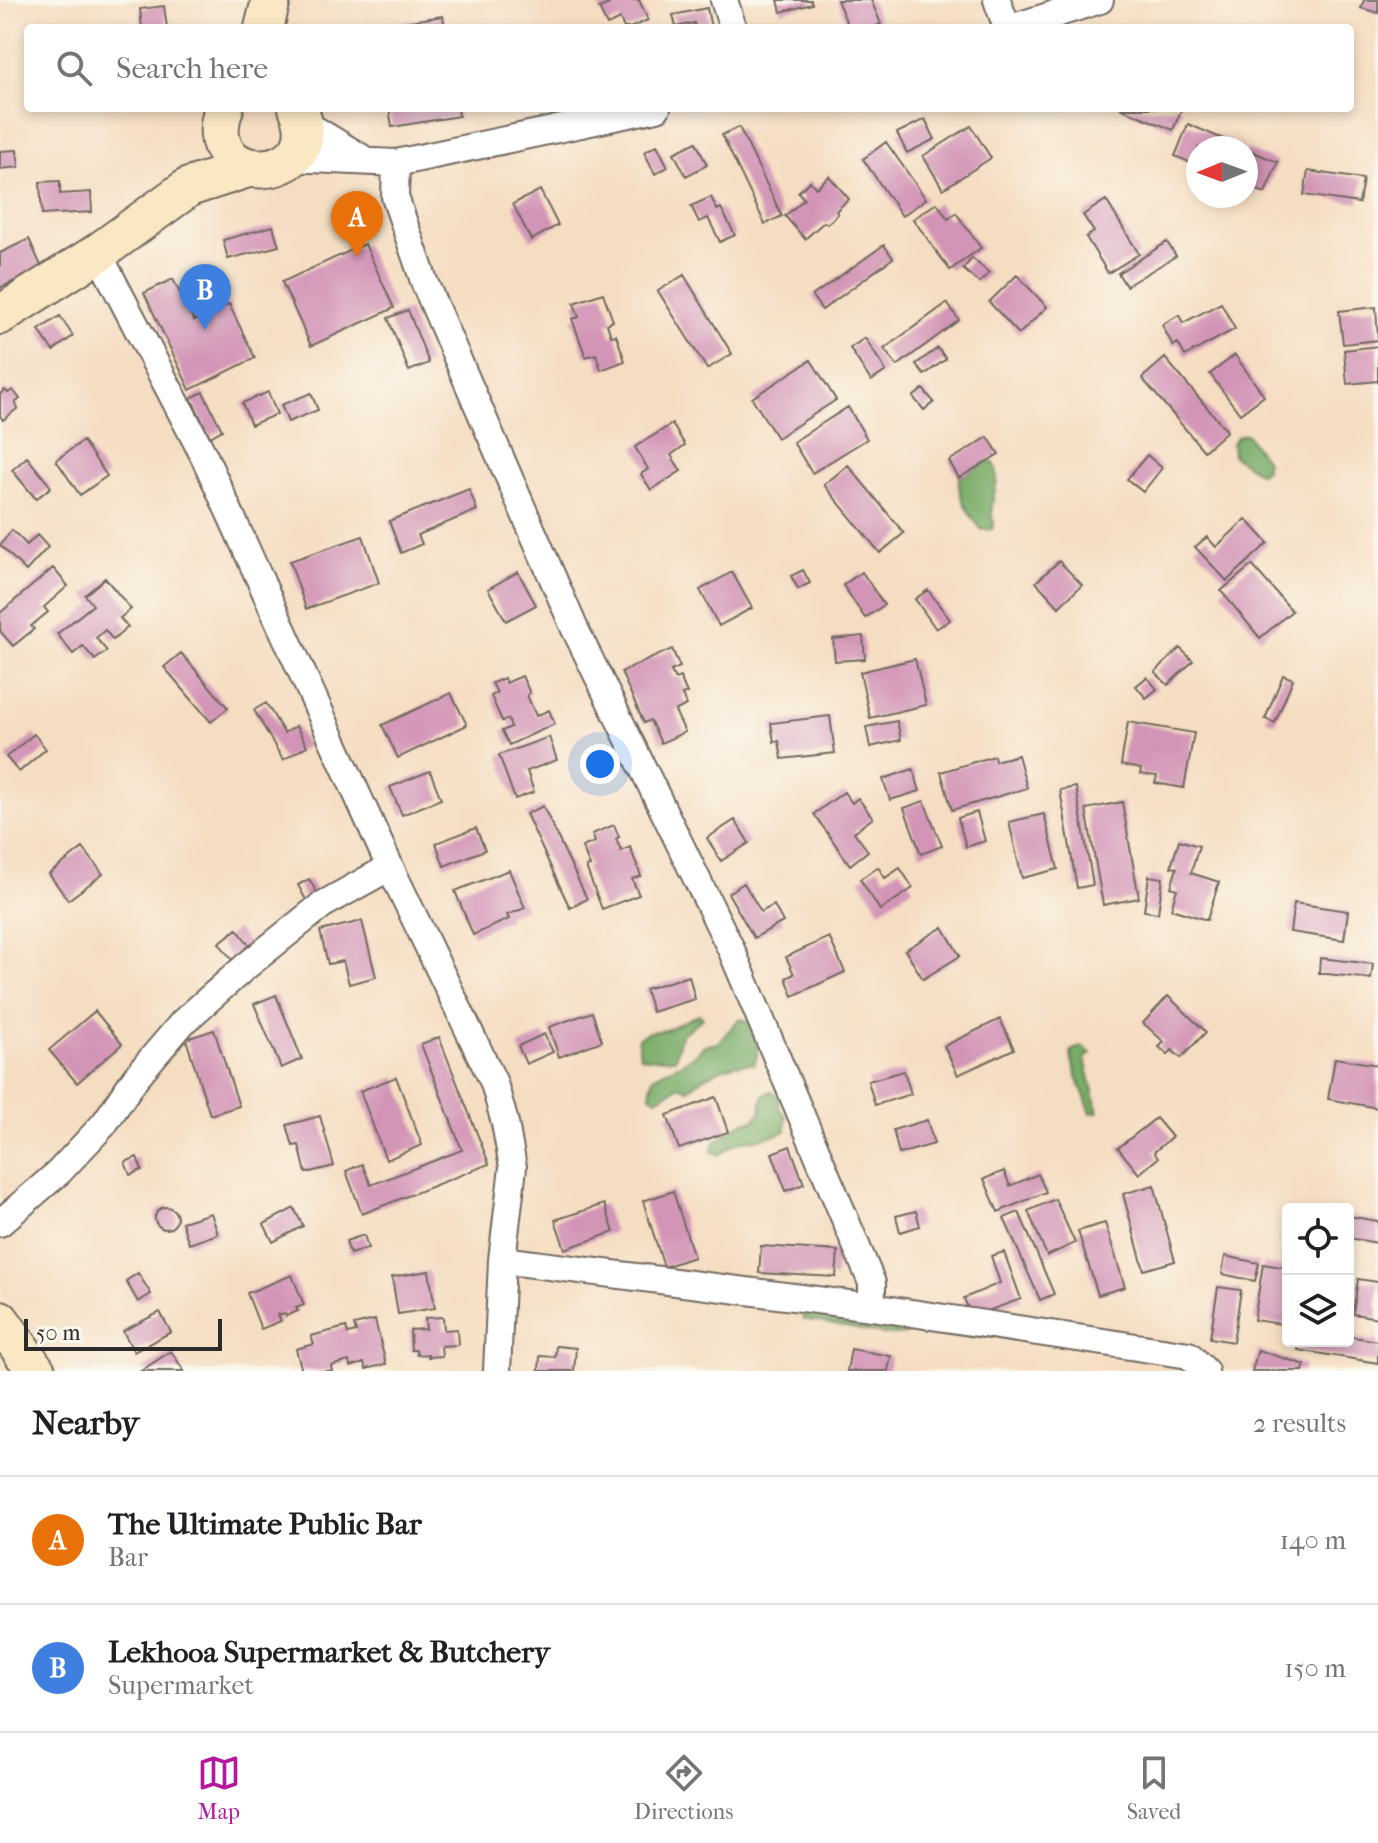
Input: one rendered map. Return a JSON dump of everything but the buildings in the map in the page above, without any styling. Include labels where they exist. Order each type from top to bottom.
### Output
[{"type":"main road","points":[[265,24],[272,0]]},
{"type":"main road","points":[[272,0],[279,24]]},
{"type":"main road","points":[[0,315],[98,253],[189,187],[248,168],[270,169],[281,165],[299,148],[303,135],[301,115]]},
{"type":"main road","points":[[222,121],[229,155],[248,168]]},
{"type":"main road","points":[[189,187],[222,121]]},
{"type":"main road","points":[[0,1320],[36,1371]]},
{"type":"street","points":[[724,0],[732,24]]},
{"type":"street","points":[[997,0],[1007,24]]},
{"type":"street","points":[[1022,24],[1100,0]]},
{"type":"street","points":[[290,158],[396,163],[638,112]]},
{"type":"street","points":[[301,115],[365,160]]},
{"type":"street","points":[[396,163],[395,197],[425,284],[574,627],[731,949],[872,1283],[872,1307]]},
{"type":"street","points":[[98,253],[204,456],[390,867],[494,1083],[513,1167],[502,1260],[497,1371]]},
{"type":"street","points":[[0,1223],[59,1172],[104,1124],[136,1077],[183,1022],[322,905],[390,867]]},
{"type":"street","points":[[502,1260],[872,1307],[1189,1355],[1205,1371]]},
{"type":"green space","points":[[1246,434],[1266,461],[1266,469],[1259,473],[1233,456],[1232,443],[1238,436]]},
{"type":"green space","points":[[987,462],[994,463],[997,471],[992,508],[994,523],[992,529],[982,530],[962,499],[959,478]]},
{"type":"green space","points":[[699,1014],[703,1018],[681,1035],[675,1059],[640,1056],[638,1038],[649,1032],[666,1030]]},
{"type":"green space","points":[[739,1019],[749,1021],[753,1032],[757,1048],[754,1064],[719,1070],[689,1089],[680,1086],[657,1099],[650,1094],[653,1077],[686,1061],[703,1046],[718,1043]]},
{"type":"green space","points":[[1082,1046],[1091,1053],[1085,1059],[1098,1112],[1091,1113],[1073,1064],[1071,1051]]},
{"type":"green space","points":[[771,1091],[779,1096],[779,1108],[786,1116],[786,1131],[740,1142],[719,1155],[712,1151],[715,1142],[734,1128],[755,1120],[761,1110],[763,1096]]},
{"type":"green space","points":[[809,1310],[865,1319],[886,1326],[893,1322],[907,1329],[906,1334],[887,1335],[803,1319],[803,1314]]},
{"type":"place","name":"The Ultimate Public Bar","points":[[357,257]]},
{"type":"place","name":"Lekhooa Supermarket & Butchery","points":[[205,330]]}]
